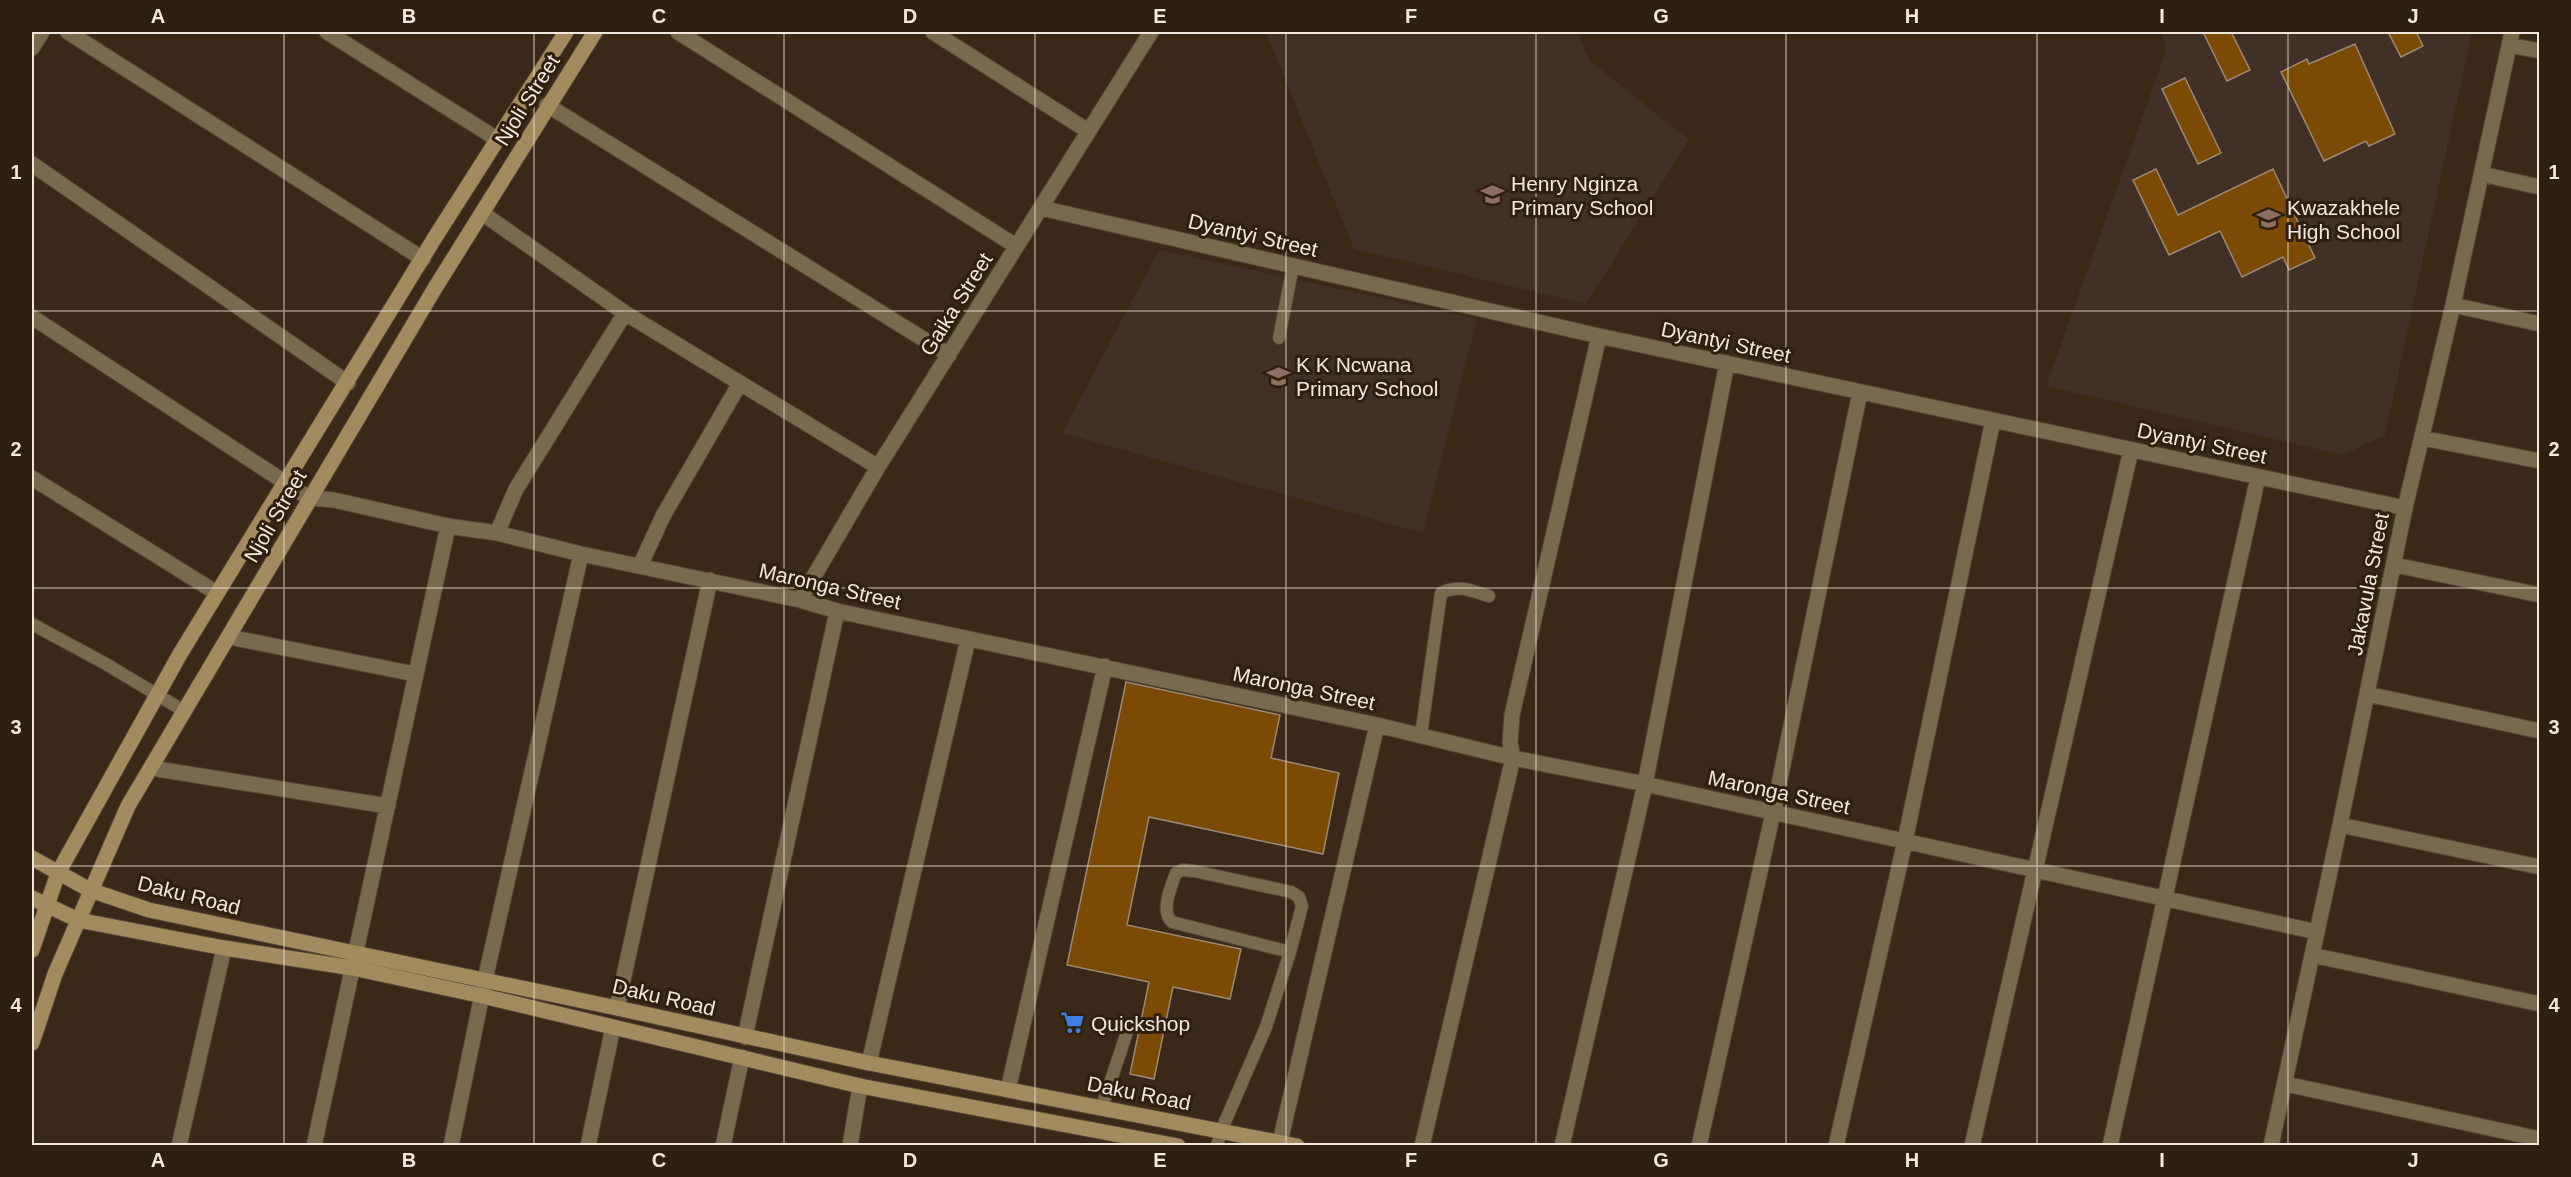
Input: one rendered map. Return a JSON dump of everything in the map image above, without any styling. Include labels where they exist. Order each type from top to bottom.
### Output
[{"type":"street","points":[[32,48],[42,32]]},
{"type":"street","points":[[68,32],[423,259]]},
{"type":"street","points":[[327,32],[497,139]]},
{"type":"street","name":"Njoli Street","points":[[32,950],[58,873],[157,696],[217,593],[497,139],[566,32]]},
{"type":"street","name":"Njoli Street","points":[[32,1043],[55,974],[128,806],[309,498],[547,105],[595,32]]},
{"type":"street","points":[[678,32],[1016,246]]},
{"type":"street","points":[[933,32],[1088,131]]},
{"type":"street","name":"Gaika Street","points":[[800,600],[878,467],[1151,32]]},
{"type":"street","points":[[2511,38],[2540,51]]},
{"type":"street","name":"Jakavula Street","points":[[2271,1146],[2340,825],[2404,508],[2453,305],[2511,38]]},
{"type":"street","points":[[547,105],[949,354]]},
{"type":"street","points":[[32,164],[348,383]]},
{"type":"street","points":[[2481,174],[2540,187]]},
{"type":"street","name":"Dyantyi Street","points":[[1041,208],[1599,336],[2404,508]]},
{"type":"street","points":[[482,213],[625,313],[878,467]]},
{"type":"street","points":[[2453,305],[2540,324]]},
{"type":"street","points":[[497,533],[509,501],[625,313]]},
{"type":"street","name":"Maronga Street","points":[[32,317],[309,498],[334,500],[448,526],[497,533],[581,554],[710,580],[968,639],[1377,725],[1513,758],[1645,784],[2317,932]]},
{"type":"street","points":[[1422,1146],[1513,758],[1510,743],[1512,715],[1599,336]]},
{"type":"street","points":[[1562,1146],[1645,784],[1727,363]]},
{"type":"street","points":[[640,566],[663,516],[741,383]]},
{"type":"street","points":[[1699,1146],[1773,813],[1860,392]]},
{"type":"street","points":[[1836,1146],[1905,841],[1993,420]]},
{"type":"street","points":[[2422,438],[2540,461]]},
{"type":"street","points":[[1972,1146],[2131,450]]},
{"type":"street","points":[[2110,1146],[2258,477]]},
{"type":"street","points":[[32,478],[217,593]]},
{"type":"street","points":[[315,1146],[448,526]]},
{"type":"street","points":[[451,1146],[581,554]]},
{"type":"street","points":[[2394,565],[2540,596]]},
{"type":"street","points":[[617,1008],[710,580]]},
{"type":"street","points":[[745,1037],[837,610]]},
{"type":"street","points":[[229,637],[416,674]]},
{"type":"street","points":[[869,1063],[968,639]]},
{"type":"street","points":[[1008,1090],[1105,666]]},
{"type":"street","points":[[2367,694],[2540,731]]},
{"type":"street","points":[[1280,1142],[1377,725]]},
{"type":"street","points":[[151,768],[388,806]]},
{"type":"street","points":[[2340,825],[2540,867]]},
{"type":"street","name":"Daku Road","points":[[32,858],[90,890],[149,910],[357,953],[484,988],[613,1028],[861,1086],[1178,1146]]},
{"type":"street","name":"Daku Road","points":[[32,898],[46,907],[78,920],[224,948],[617,1008],[869,1063],[1102,1107],[1219,1138],[1280,1142],[1297,1146]]},
{"type":"street","points":[[179,1146],[224,948]]},
{"type":"street","points":[[2312,955],[2540,1004]]},
{"type":"street","points":[[588,1146],[613,1028]]},
{"type":"street","points":[[723,1146],[742,1057]]},
{"type":"street","points":[[2286,1084],[2540,1139]]},
{"type":"street","points":[[850,1146],[861,1086]]},
{"type":"lane","points":[[1279,338],[1293,266]]},
{"type":"lane","points":[[1421,735],[1441,593],[1452,587],[1458,587],[1489,596]]},
{"type":"lane","points":[[32,624],[106,664],[184,711]]},
{"type":"lane","points":[[1219,1138],[1266,1027],[1290,952],[1302,906],[1296,894],[1194,871],[1183,870],[1176,873],[1166,908],[1168,918],[1172,922],[1290,952]]},
{"type":"lane","points":[[1102,1107],[1127,1032]]},
{"type":"shaded area","name":"Henry Nginza Primary School","points":[[1266,32],[1577,32],[1590,61],[1689,140],[1586,304],[1354,249]]},
{"type":"shaded area","name":"Kwazakhele High School","points":[[2162,32],[2472,32],[2385,435],[2343,455],[2046,386],[2166,51]]},
{"type":"shaded area","name":"K K Ncwana Primary School","points":[[1159,250],[1477,319],[1423,533],[1062,433]]},
{"type":"building","points":[[2203,32],[2231,32],[2250,70],[2227,81]]},
{"type":"building","points":[[2388,32],[2416,32],[2423,46],[2401,57]]},
{"type":"building","points":[[2355,44],[2395,134],[2369,146],[2366,141],[2324,161],[2281,72],[2307,59],[2309,64]]},
{"type":"building","points":[[2185,78],[2221,153],[2198,164],[2162,89]]},
{"type":"building","points":[[2156,169],[2178,215],[2273,169],[2315,258],[2289,270],[2283,257],[2242,277],[2220,231],[2169,255],[2133,180]]},
{"type":"building","points":[[1126,682],[1280,715],[1271,758],[1339,773],[1323,854],[1149,817],[1127,925],[1241,949],[1230,999],[1173,987],[1154,1079],[1130,1074],[1149,982],[1067,965]]},
{"type":"place","name":"Henry Nginza Primary School","points":[[1493,195]]},
{"type":"place","name":"Kwazakhele High School","points":[[2269,219]]},
{"type":"place","name":"K K Ncwana Primary School","points":[[1278,376]]},
{"type":"place","name":"Quickshop","points":[[1073,1023]]}]
